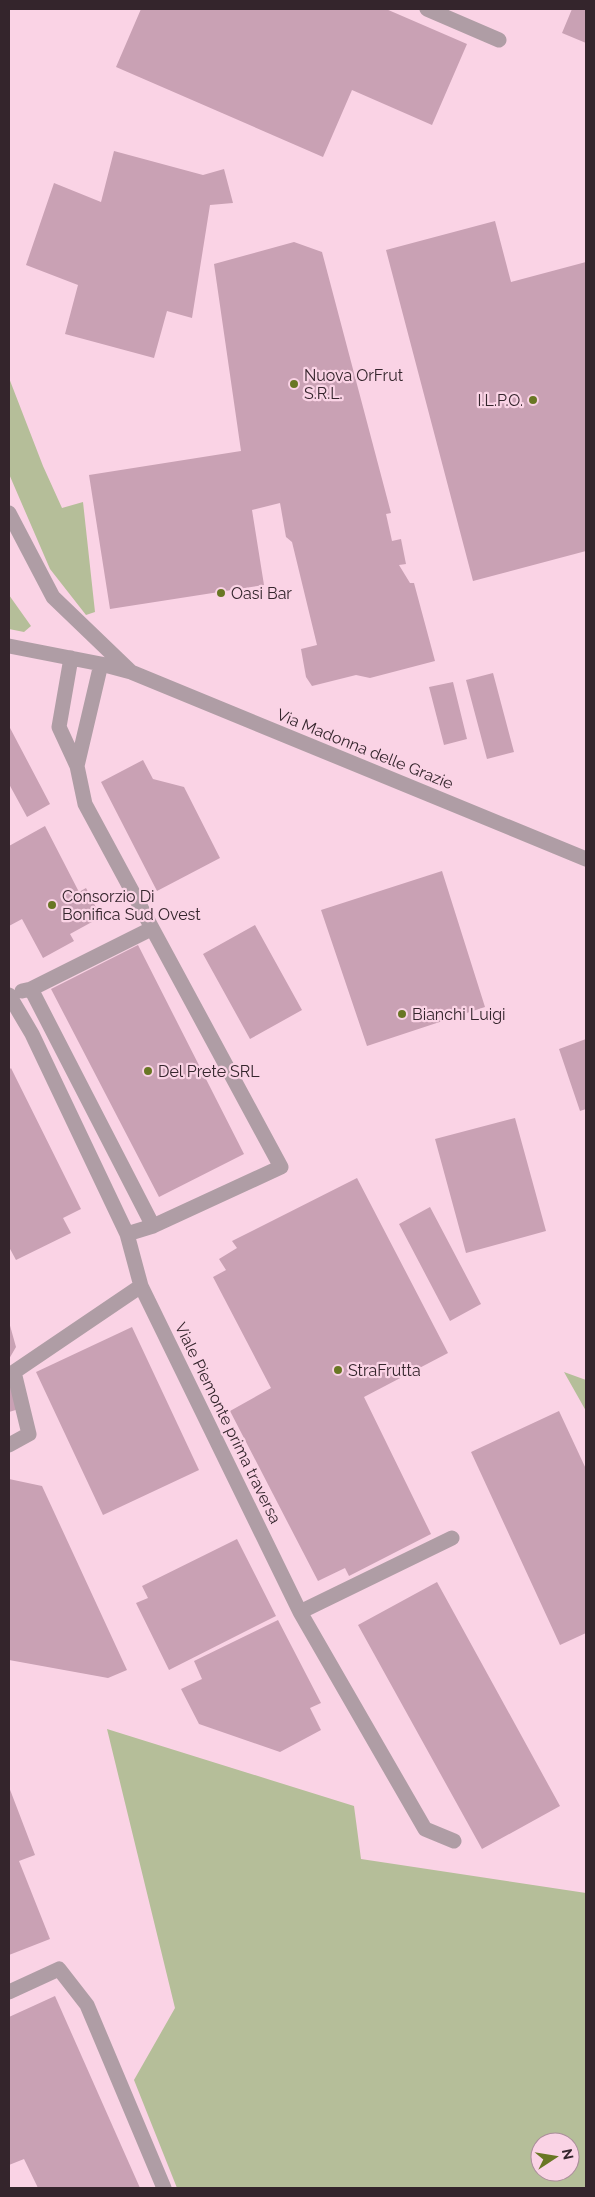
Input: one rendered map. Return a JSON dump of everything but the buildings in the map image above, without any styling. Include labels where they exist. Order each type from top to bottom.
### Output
[{"type":"street","points":[[427,9],[499,40]]},
{"type":"street","points":[[9,513],[53,597],[131,672]]},
{"type":"street","points":[[9,646],[101,664],[131,672]]},
{"type":"street","points":[[71,658],[59,727],[77,766],[85,804],[280,1167],[153,1226],[127,1234]]},
{"type":"street","points":[[77,766],[101,664]]},
{"type":"street","name":"Via Madonna delle Grazie","points":[[131,672],[586,859]]},
{"type":"street","points":[[9,994],[30,989],[151,929]]},
{"type":"street","points":[[30,989],[153,1226]]},
{"type":"street","name":"Viale Piemonte prima traversa","points":[[9,994],[32,1034],[127,1234],[141,1286],[300,1612],[426,1829],[454,1841]]},
{"type":"street","points":[[9,1445],[29,1434],[14,1372],[141,1286]]},
{"type":"street","points":[[300,1612],[452,1538]]},
{"type":"street","points":[[9,1992],[59,1969],[87,2005],[164,2188]]},
{"type":"green space","points":[[9,378],[43,466],[62,508],[83,502],[95,612],[86,615],[50,569],[9,474]]},
{"type":"green space","points":[[9,595],[31,626],[24,632],[9,629]]},
{"type":"green space","points":[[564,1372],[586,1380],[586,1411]]},
{"type":"green space","points":[[107,1729],[354,1806],[361,1859],[586,1893],[586,2188],[177,2188],[134,2080],[175,2008]]},
{"type":"place","name":"Nuova OrFrut S.R.L.","points":[[294,384]]},
{"type":"place","name":"I.L.P.O.","points":[[533,400]]},
{"type":"place","name":"Oasi Bar","points":[[221,593]]},
{"type":"place","name":"Consorzio Di Bonifica Sud Ovest","points":[[52,905]]},
{"type":"place","name":"Bianchi Luigi","points":[[402,1014]]},
{"type":"place","name":"Del Prete SRL","points":[[148,1071]]},
{"type":"place","name":"StraFrutta","points":[[338,1370]]}]
